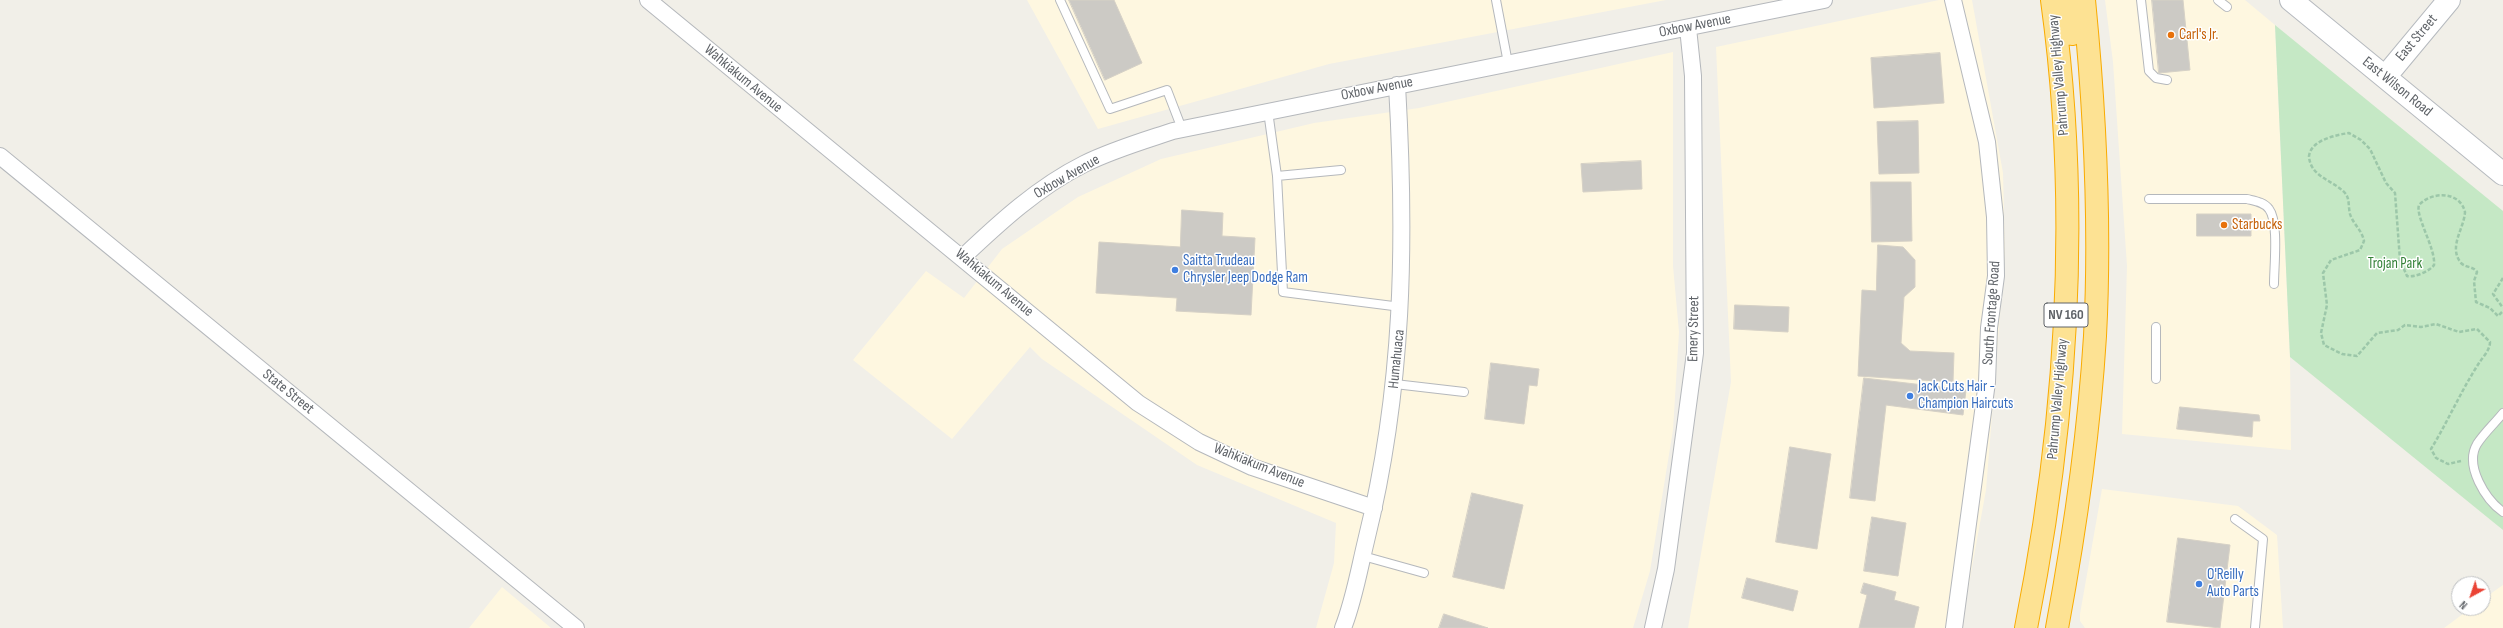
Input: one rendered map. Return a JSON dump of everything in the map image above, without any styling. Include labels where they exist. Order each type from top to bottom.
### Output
[{"type":"highway","name":"Pahrump Valley Highway","points":[[2026,628],[2040,559],[2057,423],[2067,290],[2063,106],[2052,0]]},
{"type":"highway","points":[[2068,0],[2078,73],[2095,155]]},
{"type":"highway","name":"Pahrump Valley Highway","points":[[2057,628],[2072,546],[2089,414],[2097,263],[2095,155],[2084,0]]},
{"type":"street","name":"Wahkiakum Avenue","points":[[648,0],[860,176],[963,257],[1138,403],[1199,442],[1252,467],[1374,508]]},
{"type":"street","name":"Oxbow Avenue","points":[[963,257],[1011,212],[1047,186],[1084,164],[1127,146],[1182,129],[1824,0]]},
{"type":"street","name":"South Frontage Road","points":[[1953,0],[1987,142],[1995,217],[1996,276],[1989,328],[1987,382],[1962,579],[1954,628]]},
{"type":"street","name":"East Wilson Road","points":[[2291,0],[2503,174]]},
{"type":"street","name":"East Street","points":[[2385,77],[2449,0]]},
{"type":"street","name":"Emery Street","points":[[1653,628],[1666,569],[1695,353],[1693,76],[1688,28]]},
{"type":"street","name":"Humahuaca","points":[[1343,628],[1363,556],[1374,508],[1395,384],[1401,307],[1403,224],[1398,85]]},
{"type":"street","name":"State Street","points":[[0,156],[576,628]]},
{"type":"lane","points":[[1060,0],[1110,109],[1167,90],[1182,129]]},
{"type":"lane","points":[[1496,0],[1508,63]]},
{"type":"lane","points":[[2141,0],[2149,71],[2156,78],[2167,80]]},
{"type":"lane","points":[[2218,0],[2228,7]]},
{"type":"lane","points":[[1268,111],[1277,176],[1283,292],[1401,307]]},
{"type":"lane","points":[[1277,176],[1341,170]]},
{"type":"lane","points":[[2149,199],[2247,199],[2261,202],[2269,209],[2274,220],[2274,284]]},
{"type":"lane","points":[[2156,327],[2156,378]]},
{"type":"lane","points":[[1395,384],[1464,392]]},
{"type":"lane","points":[[2503,413],[2476,446],[2475,465],[2479,483],[2493,505],[2503,512]]},
{"type":"lane","points":[[2236,519],[2262,539],[2255,628]]},
{"type":"lane","points":[[1363,556],[1424,574]]},
{"type":"path","points":[[2476,446],[2466,457],[2453,464],[2448,464],[2436,458],[2431,449],[2444,429],[2464,386],[2490,344],[2488,339],[2477,329],[2459,332],[2436,324],[2421,327],[2405,325],[2398,330],[2377,333],[2363,352],[2355,357],[2333,350],[2323,343],[2321,333],[2327,304],[2323,273],[2330,261],[2360,250],[2364,241],[2360,228],[2351,216],[2348,199],[2345,193],[2319,176],[2313,168],[2309,156],[2312,149],[2329,138],[2349,133],[2361,140],[2370,149],[2386,183],[2395,193],[2400,260],[2407,276],[2416,276],[2431,269],[2434,265],[2428,235],[2418,210],[2419,205],[2433,195],[2451,196],[2458,200],[2465,212],[2456,249],[2457,256],[2464,265],[2477,272],[2474,282],[2476,302],[2490,308],[2498,316],[2503,310],[2493,294],[2503,278]]},
{"type":"shaded area","points":[[1027,0],[1666,0],[1329,64],[1098,129]]},
{"type":"shaded area","points":[[1939,0],[1972,0],[2003,173],[2005,253],[1986,490],[1961,628],[1688,628],[1731,382],[1716,47]]},
{"type":"shaded area","points":[[2105,0],[2245,0],[2275,25],[2290,357],[2291,450],[2122,434],[2127,266],[2113,62]]},
{"type":"shaded area","points":[[1673,52],[1673,266],[1679,332],[1673,430],[1650,571],[1633,628],[1316,628],[1334,563],[1336,523],[1197,465],[1042,359],[1030,347],[952,439],[853,360],[926,271],[964,298],[1002,249],[1078,197],[1161,159],[1314,123],[1419,108]]},
{"type":"shaded area","points":[[2102,489],[2238,506],[2277,535],[2283,628],[2085,628],[2080,621],[2080,614]]},
{"type":"shaded area","points":[[2503,585],[2503,628],[2444,628],[2460,616],[2491,616],[2491,593]]},
{"type":"shaded area","points":[[502,587],[551,628],[469,628]]},
{"type":"green space","name":"Trojan Park","points":[[2275,25],[2503,211],[2503,530],[2290,357]]},
{"type":"building","points":[[1069,0],[1114,0],[1142,63],[1105,80]]},
{"type":"building","name":"Carl's Jr.","points":[[2152,0],[2183,0],[2190,70],[2159,73]]},
{"type":"building","points":[[1940,53],[1944,103],[1874,108],[1871,58]]},
{"type":"building","points":[[1918,121],[1919,173],[1879,174],[1877,122]]},
{"type":"building","points":[[1641,161],[1642,189],[1583,192],[1581,164]]},
{"type":"building","points":[[1871,182],[1911,182],[1912,241],[1872,242]]},
{"type":"building","name":"Saitta Trudeau Chrysler Jeep Dodge Ram","points":[[1182,210],[1223,213],[1222,236],[1255,238],[1251,315],[1176,311],[1177,298],[1096,293],[1099,242],[1180,247]]},
{"type":"building","name":"Starbucks","points":[[2197,214],[2251,214],[2251,236],[2197,236]]},
{"type":"building","points":[[1878,245],[1903,247],[1915,260],[1915,287],[1904,297],[1901,343],[1910,351],[1954,353],[1953,382],[1858,376],[1862,290],[1876,291]]},
{"type":"building","points":[[1735,305],[1789,307],[1788,332],[1734,329]]},
{"type":"building","points":[[1491,363],[1539,369],[1537,386],[1529,385],[1524,424],[1485,419]]},
{"type":"building","points":[[1864,378],[1966,390],[1963,415],[1886,405],[1875,501],[1850,498]]},
{"type":"building","points":[[2180,407],[2259,415],[2260,421],[2253,421],[2252,437],[2177,429]]},
{"type":"building","points":[[1790,447],[1831,454],[1817,549],[1776,542]]},
{"type":"building","points":[[1472,493],[1523,505],[1504,589],[1453,577]]},
{"type":"building","points":[[1872,517],[1906,523],[1898,576],[1864,571]]},
{"type":"building","name":"O'Reilly Auto Parts","points":[[2178,538],[2230,545],[2220,628],[2167,622]]},
{"type":"building","points":[[1747,578],[1798,591],[1793,611],[1742,598]]},
{"type":"building","points":[[1864,583],[1896,592],[1894,600],[1919,607],[1914,628],[1859,628],[1867,595],[1861,593]]},
{"type":"building","points":[[1444,614],[1488,628],[1439,628]]},
{"type":"place","name":"Carl's Jr.","points":[[2171,35]]},
{"type":"place","name":"Starbucks","points":[[2224,225]]},
{"type":"place","name":"Saitta Trudeau Chrysler Jeep Dodge Ram","points":[[1175,270]]},
{"type":"place","name":"Jack Cuts Hair - Champion Haircuts","points":[[1910,396]]},
{"type":"place","name":"O'Reilly Auto Parts","points":[[2199,584]]}]
